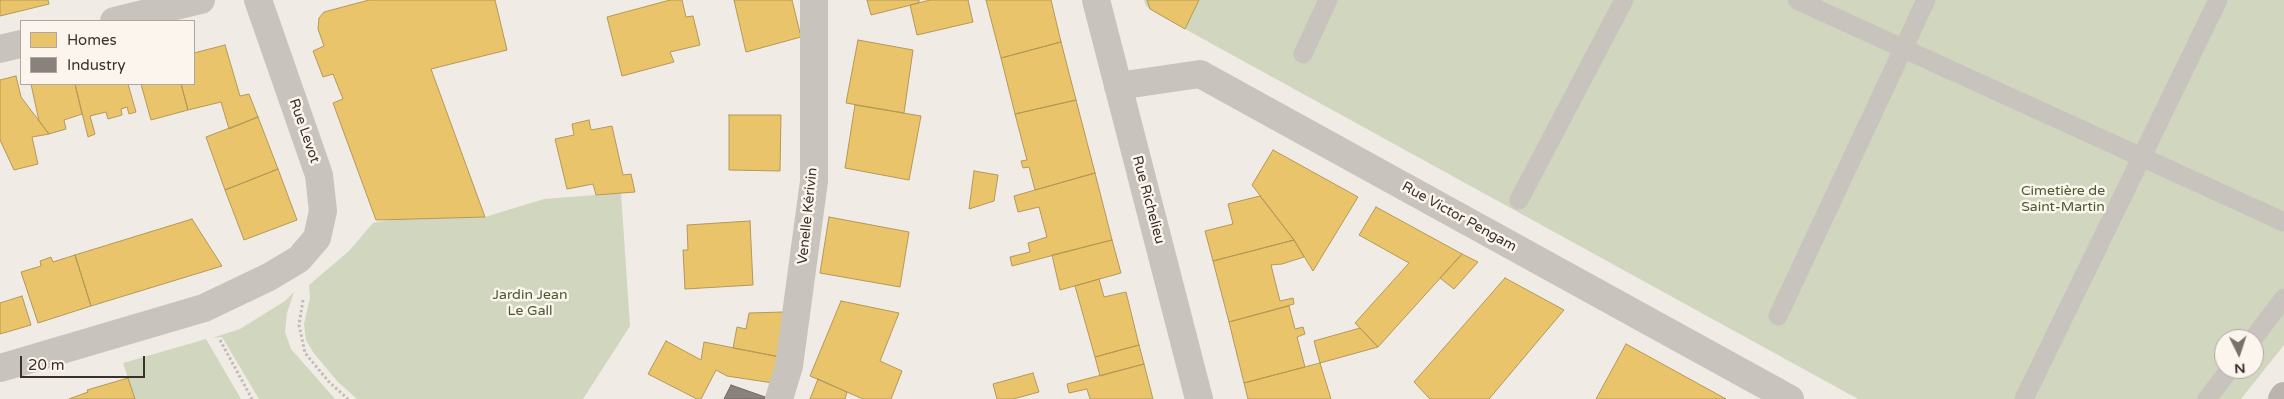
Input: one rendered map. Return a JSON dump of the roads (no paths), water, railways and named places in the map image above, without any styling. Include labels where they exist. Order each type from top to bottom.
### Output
[{"type":"street","points":[[118,20],[201,0]]},
{"type":"street","name":"Rue Levot","points":[[0,368],[204,308],[269,277],[299,259],[317,238],[324,212],[319,175],[258,0]]},
{"type":"street","name":"Venelle Kérivin","points":[[779,399],[789,366],[814,181],[814,0]]},
{"type":"street","name":"Rue Richelieu","points":[[1096,0],[1199,399]]},
{"type":"street","points":[[0,49],[20,44]]},
{"type":"street","name":"Rue Victor Pengam","points":[[1118,86],[1200,74],[1790,399]]},
{"type":"lane","points":[[1304,54],[1328,0]]},
{"type":"lane","points":[[1519,200],[1624,0]]},
{"type":"lane","points":[[1797,0],[2284,222]]},
{"type":"lane","points":[[1778,316],[1926,0]]},
{"type":"lane","points":[[2024,399],[2218,0]]},
{"type":"lane","points":[[2261,329],[2284,298]]},
{"type":"lane","points":[[2207,399],[2222,379]]},
{"type":"park label","name":"Cimetière de Saint-Martin","points":[[2063,200]]},
{"type":"park label","name":"Jardin Jean Le Gall","points":[[530,304]]}]
